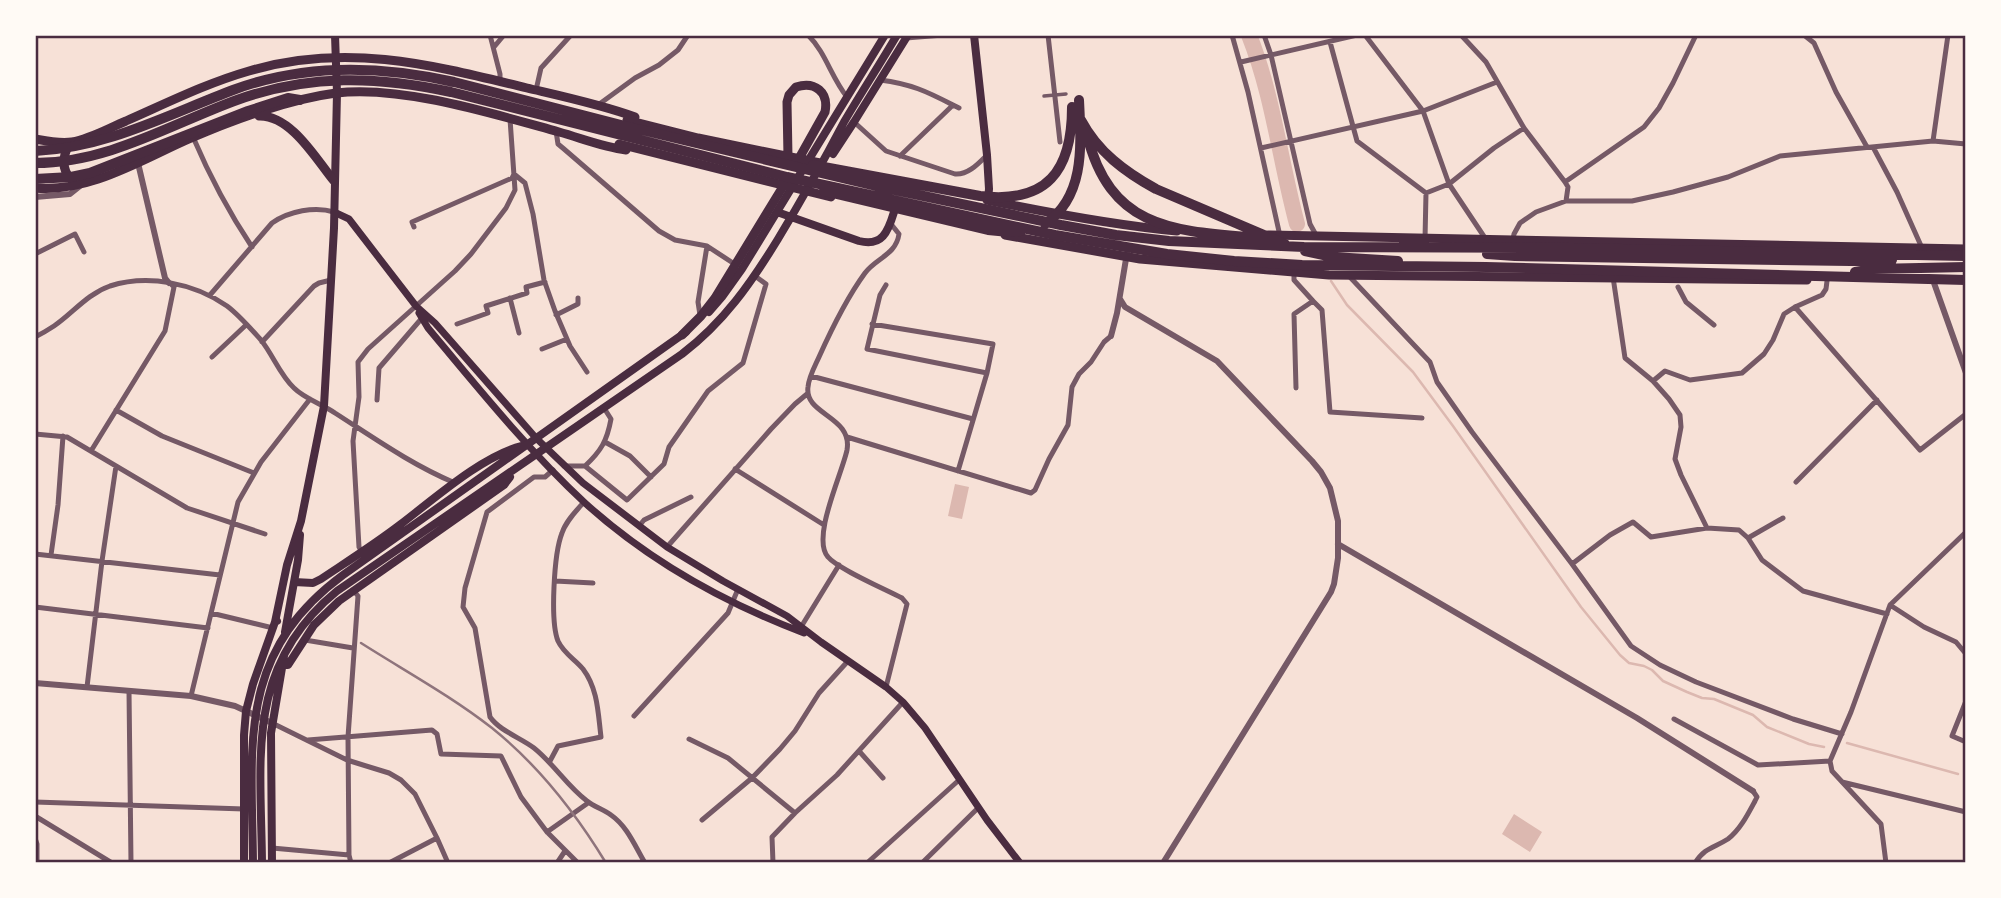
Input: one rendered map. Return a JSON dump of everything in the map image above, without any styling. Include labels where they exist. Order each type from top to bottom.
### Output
[{"type":"highway","points":[[35,149],[70,143],[98,133],[213,83],[248,71],[303,59],[337,56],[407,61],[499,81],[626,114],[672,132]]},
{"type":"highway","points":[[35,149],[68,148],[101,141],[249,85],[300,72],[381,69],[427,76],[876,186],[1116,235],[1228,245],[1423,243],[1513,239],[1966,249]]},
{"type":"highway","points":[[35,162],[69,160],[105,152],[268,90],[319,81],[358,79],[402,82],[452,92],[787,177],[1055,235],[1167,254],[1302,265],[1486,267],[1966,282]]},
{"type":"highway","points":[[682,335],[701,316],[739,267],[825,112],[826,100],[822,91],[811,85],[800,85],[789,95],[788,157]]},
{"type":"highway","points":[[35,188],[65,189],[82,184],[138,163],[288,98],[300,100],[337,93],[366,92],[403,96],[510,119],[618,149],[666,155]]},
{"type":"highway","points":[[771,160],[807,163],[980,196],[1016,196],[1043,186],[1062,164],[1071,138],[1076,104]]},
{"type":"highway","points":[[683,151],[750,172],[853,198],[999,232],[1019,232],[1045,224],[1060,213],[1070,197],[1078,170],[1076,104]]},
{"type":"highway","points":[[1076,104],[1104,181],[1122,202],[1148,219],[1177,229],[1228,235],[1423,243],[1966,256]]},
{"type":"highway","points":[[1076,104],[1084,126],[1096,144],[1132,176],[1156,190],[1287,245],[1333,257],[1443,262],[1486,267]]},
{"type":"highway","points":[[35,179],[71,177],[111,166],[179,137],[249,114],[275,118],[289,127],[334,181]]},
{"type":"highway","points":[[627,120],[1063,216],[1176,231],[1403,239],[1475,253],[1515,256],[1851,261],[1966,256]]},
{"type":"highway","points":[[35,139],[70,143]]},
{"type":"highway","points":[[70,143],[64,158],[64,169],[70,179],[82,184]]},
{"type":"highway","points":[[619,144],[894,212],[1126,257],[1348,275],[1966,282]]},
{"type":"highway","points":[[1403,239],[1423,243]]},
{"type":"highway","points":[[1807,280],[1874,269],[1966,267]]},
{"type":"main road","points":[[244,863],[246,710],[274,625],[287,565],[301,521],[324,406],[334,212],[337,110],[335,35]]},
{"type":"main road","points":[[321,598],[343,575],[682,335],[716,304],[778,212],[885,35]]},
{"type":"main road","points":[[974,35],[989,189],[983,231]]},
{"type":"main road","points":[[850,121],[880,80],[904,36]]},
{"type":"main road","points":[[262,863],[254,720],[263,679],[286,632],[299,615],[519,467],[701,339],[728,312],[755,276],[904,36]]},
{"type":"main road","points":[[334,212],[349,219],[416,306],[435,323],[536,438],[583,483],[667,547],[778,611],[886,687],[903,702],[925,728],[1016,862]]},
{"type":"main road","points":[[778,212],[870,243],[880,239],[891,224],[894,212]]},
{"type":"main road","points":[[416,306],[446,349],[528,444],[604,519],[684,576],[757,616],[813,637]]},
{"type":"main road","points":[[274,625],[281,617],[288,586],[294,582],[317,582],[455,483],[506,450],[528,444]]},
{"type":"main road","points":[[284,665],[288,665],[320,618],[353,590],[504,485],[519,467]]},
{"type":"main road","points":[[272,863],[272,723],[284,665],[285,631],[298,560],[301,521]]},
{"type":"main road","points":[[253,863],[256,778]]},
{"type":"street","points":[[490,35],[500,74],[499,81]]},
{"type":"street","points":[[494,47],[504,35]]},
{"type":"street","points":[[536,90],[541,68],[571,35]]},
{"type":"street","points":[[597,106],[635,78],[659,65],[678,50],[688,35]]},
{"type":"street","points":[[808,35],[822,50],[847,97]]},
{"type":"street","points":[[904,36],[943,35]]},
{"type":"street","points":[[1048,35],[1060,142]]},
{"type":"street","points":[[1232,35],[1245,62],[1282,236]]},
{"type":"street","points":[[1264,35],[1288,141],[1314,237]]},
{"type":"street","points":[[1245,62],[1357,35]]},
{"type":"street","points":[[1365,35],[1423,111],[1449,184],[1485,239]]},
{"type":"street","points":[[1461,35],[1486,62],[1524,128],[1565,181],[1568,187],[1566,201]]},
{"type":"street","points":[[1565,181],[1644,127],[1659,108],[1696,35]]},
{"type":"street","points":[[1804,35],[1814,43],[1836,92],[1896,192],[1922,249]]},
{"type":"street","points":[[1933,141],[1948,35]]},
{"type":"street","points":[[1330,42],[1357,141],[1426,193]]},
{"type":"street","points":[[880,80],[921,89],[956,106],[900,156]]},
{"type":"street","points":[[1262,147],[1423,111],[1497,82]]},
{"type":"street","points":[[1044,96],[1066,94]]},
{"type":"street","points":[[362,552],[359,547],[353,441],[359,397],[358,362],[368,349],[471,254],[506,208],[515,190],[510,119]]},
{"type":"street","points":[[850,121],[886,151],[955,174],[962,175],[987,155]]},
{"type":"street","points":[[1426,193],[1449,184],[1524,128]]},
{"type":"street","points":[[555,131],[558,144],[659,231],[676,240],[707,246],[739,267]]},
{"type":"street","points":[[193,137],[214,186],[252,247]]},
{"type":"street","points":[[1513,239],[1520,223],[1536,212],[1566,201],[1632,201],[1728,177],[1780,156],[1933,141],[1966,145]]},
{"type":"street","points":[[35,162],[70,143]]},
{"type":"street","points":[[91,451],[165,331],[174,287],[164,278],[138,163]]},
{"type":"street","points":[[414,227],[412,222],[512,178],[514,174]]},
{"type":"street","points":[[514,174],[525,183],[545,282],[556,315],[587,372]]},
{"type":"street","points":[[35,197],[69,194],[82,184]]},
{"type":"street","points":[[1423,243],[1426,193]]},
{"type":"street","points":[[210,295],[272,223],[287,215],[321,208],[334,212]]},
{"type":"street","points":[[667,547],[735,469],[807,394],[811,376],[835,320],[866,272],[886,256],[897,242],[899,234],[891,224]]},
{"type":"street","points":[[847,437],[1031,492],[1068,425],[1072,387],[1079,374],[1111,336],[1120,299],[1131,226]]},
{"type":"street","points":[[35,254],[75,234],[84,252]]},
{"type":"street","points":[[701,316],[698,302],[707,246]]},
{"type":"street","points":[[1294,272],[1294,280],[1322,310],[1330,412],[1422,418]]},
{"type":"street","points":[[1348,275],[1430,362],[1437,382],[1451,402],[1631,646],[1646,657],[1726,694],[1842,734]]},
{"type":"street","points":[[564,466],[584,466],[627,500],[651,477],[664,464],[669,447],[708,391],[743,363],[766,284],[755,276]]},
{"type":"street","points":[[1613,277],[1625,358],[1653,381],[1670,399],[1680,415],[1681,427],[1675,459],[1707,528]]},
{"type":"street","points":[[262,342],[314,286],[331,280]]},
{"type":"street","points":[[1653,381],[1665,371],[1690,380],[1742,373],[1764,354],[1784,314],[1822,295],[1827,281]]},
{"type":"street","points":[[457,324],[488,313],[486,306],[527,293],[526,287],[545,282]]},
{"type":"street","points":[[35,337],[103,288],[123,283],[169,283],[210,295],[230,308],[262,342],[290,384],[426,471],[455,483]]},
{"type":"street","points":[[1934,283],[1966,373]]},
{"type":"street","points":[[886,285],[881,292],[867,349],[987,373]]},
{"type":"street","points":[[1678,287],[1686,302],[1714,325]]},
{"type":"street","points":[[510,298],[519,333]]},
{"type":"street","points":[[556,315],[578,304],[578,298]]},
{"type":"street","points":[[1120,299],[1125,307],[1217,361],[1312,461],[1330,488],[1338,521],[1339,544],[1331,592],[1163,863]]},
{"type":"street","points":[[1296,388],[1294,314],[1313,301]]},
{"type":"street","points":[[1795,307],[1920,450],[1966,414]]},
{"type":"street","points":[[377,400],[379,368],[422,318]]},
{"type":"street","points":[[872,324],[993,344],[958,471]]},
{"type":"street","points":[[212,357],[246,325]]},
{"type":"street","points":[[542,349],[567,339]]},
{"type":"street","points":[[811,376],[973,419]]},
{"type":"street","points":[[807,394],[811,402],[842,427],[847,437],[845,456],[822,534],[824,551],[839,565],[902,598],[907,604],[886,687]]},
{"type":"street","points":[[191,696],[238,502],[254,474],[310,399]]},
{"type":"street","points":[[1797,482],[1877,400]]},
{"type":"street","points":[[584,466],[605,442],[611,419],[604,408]]},
{"type":"street","points":[[116,410],[173,441],[254,474]]},
{"type":"street","points":[[35,434],[63,436],[187,508],[265,534]]},
{"type":"street","points":[[51,555],[63,436]]},
{"type":"street","points":[[605,442],[631,456],[651,477]]},
{"type":"street","points":[[88,687],[95,615],[116,466]]},
{"type":"street","points":[[735,469],[824,525]]},
{"type":"street","points":[[553,470],[545,477],[534,477],[487,512],[463,607],[475,628],[490,718],[495,724],[522,738],[550,761],[588,803],[613,816],[628,834],[645,863]]},
{"type":"street","points":[[639,526],[644,520],[691,497]]},
{"type":"street","points":[[550,761],[558,746],[601,737],[595,692],[590,680],[581,666],[564,652],[556,635],[555,581],[559,542],[562,531],[584,502]]},
{"type":"street","points":[[1748,538],[1783,518]]},
{"type":"street","points":[[1572,564],[1610,535],[1633,522],[1651,537],[1707,528],[1738,530],[1748,538],[1762,560],[1803,592],[1887,614]]},
{"type":"street","points":[[1885,863],[1881,824],[1832,771],[1830,761],[1890,605],[1966,531]]},
{"type":"street","points":[[1339,544],[1637,718],[1753,791],[1757,797],[1737,830],[1725,841],[1704,851],[1695,863]]},
{"type":"street","points":[[35,554],[220,575]]},
{"type":"street","points":[[801,627],[839,565]]},
{"type":"street","points":[[555,581],[593,583]]},
{"type":"street","points":[[634,716],[728,613],[738,589]]},
{"type":"street","points":[[351,863],[347,760],[358,596],[353,590]]},
{"type":"street","points":[[1890,605],[1924,627],[1956,642],[1966,654]]},
{"type":"street","points":[[35,607],[208,628]]},
{"type":"street","points":[[211,613],[274,625]]},
{"type":"street","points":[[304,639],[354,648]]},
{"type":"street","points":[[702,820],[752,778],[795,731],[819,694],[848,661]]},
{"type":"street","points":[[35,683],[191,696],[246,710],[347,760],[388,773],[409,786],[421,802],[448,863]]},
{"type":"street","points":[[129,691],[131,863]]},
{"type":"street","points":[[1966,701],[1952,736],[1966,742]]},
{"type":"street","points":[[773,863],[772,837],[837,775],[903,702]]},
{"type":"street","points":[[1674,719],[1758,765],[1830,761]]},
{"type":"street","points":[[308,740],[432,730],[438,734],[442,754],[501,755],[521,797],[547,832],[578,863]]},
{"type":"street","points":[[688,739],[728,758],[795,813]]},
{"type":"street","points":[[859,751],[883,778]]},
{"type":"street","points":[[867,863],[960,780]]},
{"type":"street","points":[[1842,782],[1966,812]]},
{"type":"street","points":[[35,802],[244,809]]},
{"type":"street","points":[[547,832],[588,803]]},
{"type":"street","points":[[922,863],[978,808]]},
{"type":"street","points":[[35,816],[112,863]]},
{"type":"street","points":[[35,838],[37,863]]},
{"type":"street","points":[[388,863],[438,838]]},
{"type":"street","points":[[272,848],[349,855]]},
{"type":"street","points":[[557,863],[565,851]]},
{"type":"shaded area","points":[[955,484],[969,487],[962,519],[948,516]]},
{"type":"shaded area","points":[[1514,814],[1542,832],[1530,852],[1502,834]]},
{"type":"waterway","points":[[1249,35],[1270,105],[1297,224]]},
{"type":"waterway","points":[[1331,281],[1347,305],[1413,372],[1581,607],[1620,655],[1629,663],[1644,666],[1663,681],[1687,692],[1714,699],[1753,715],[1767,727],[1809,744],[1824,747]]},
{"type":"waterway","points":[[1847,743],[1958,774]]},
{"type":"railway","points":[[361,643],[460,705],[509,742],[555,790],[606,863]]}]
